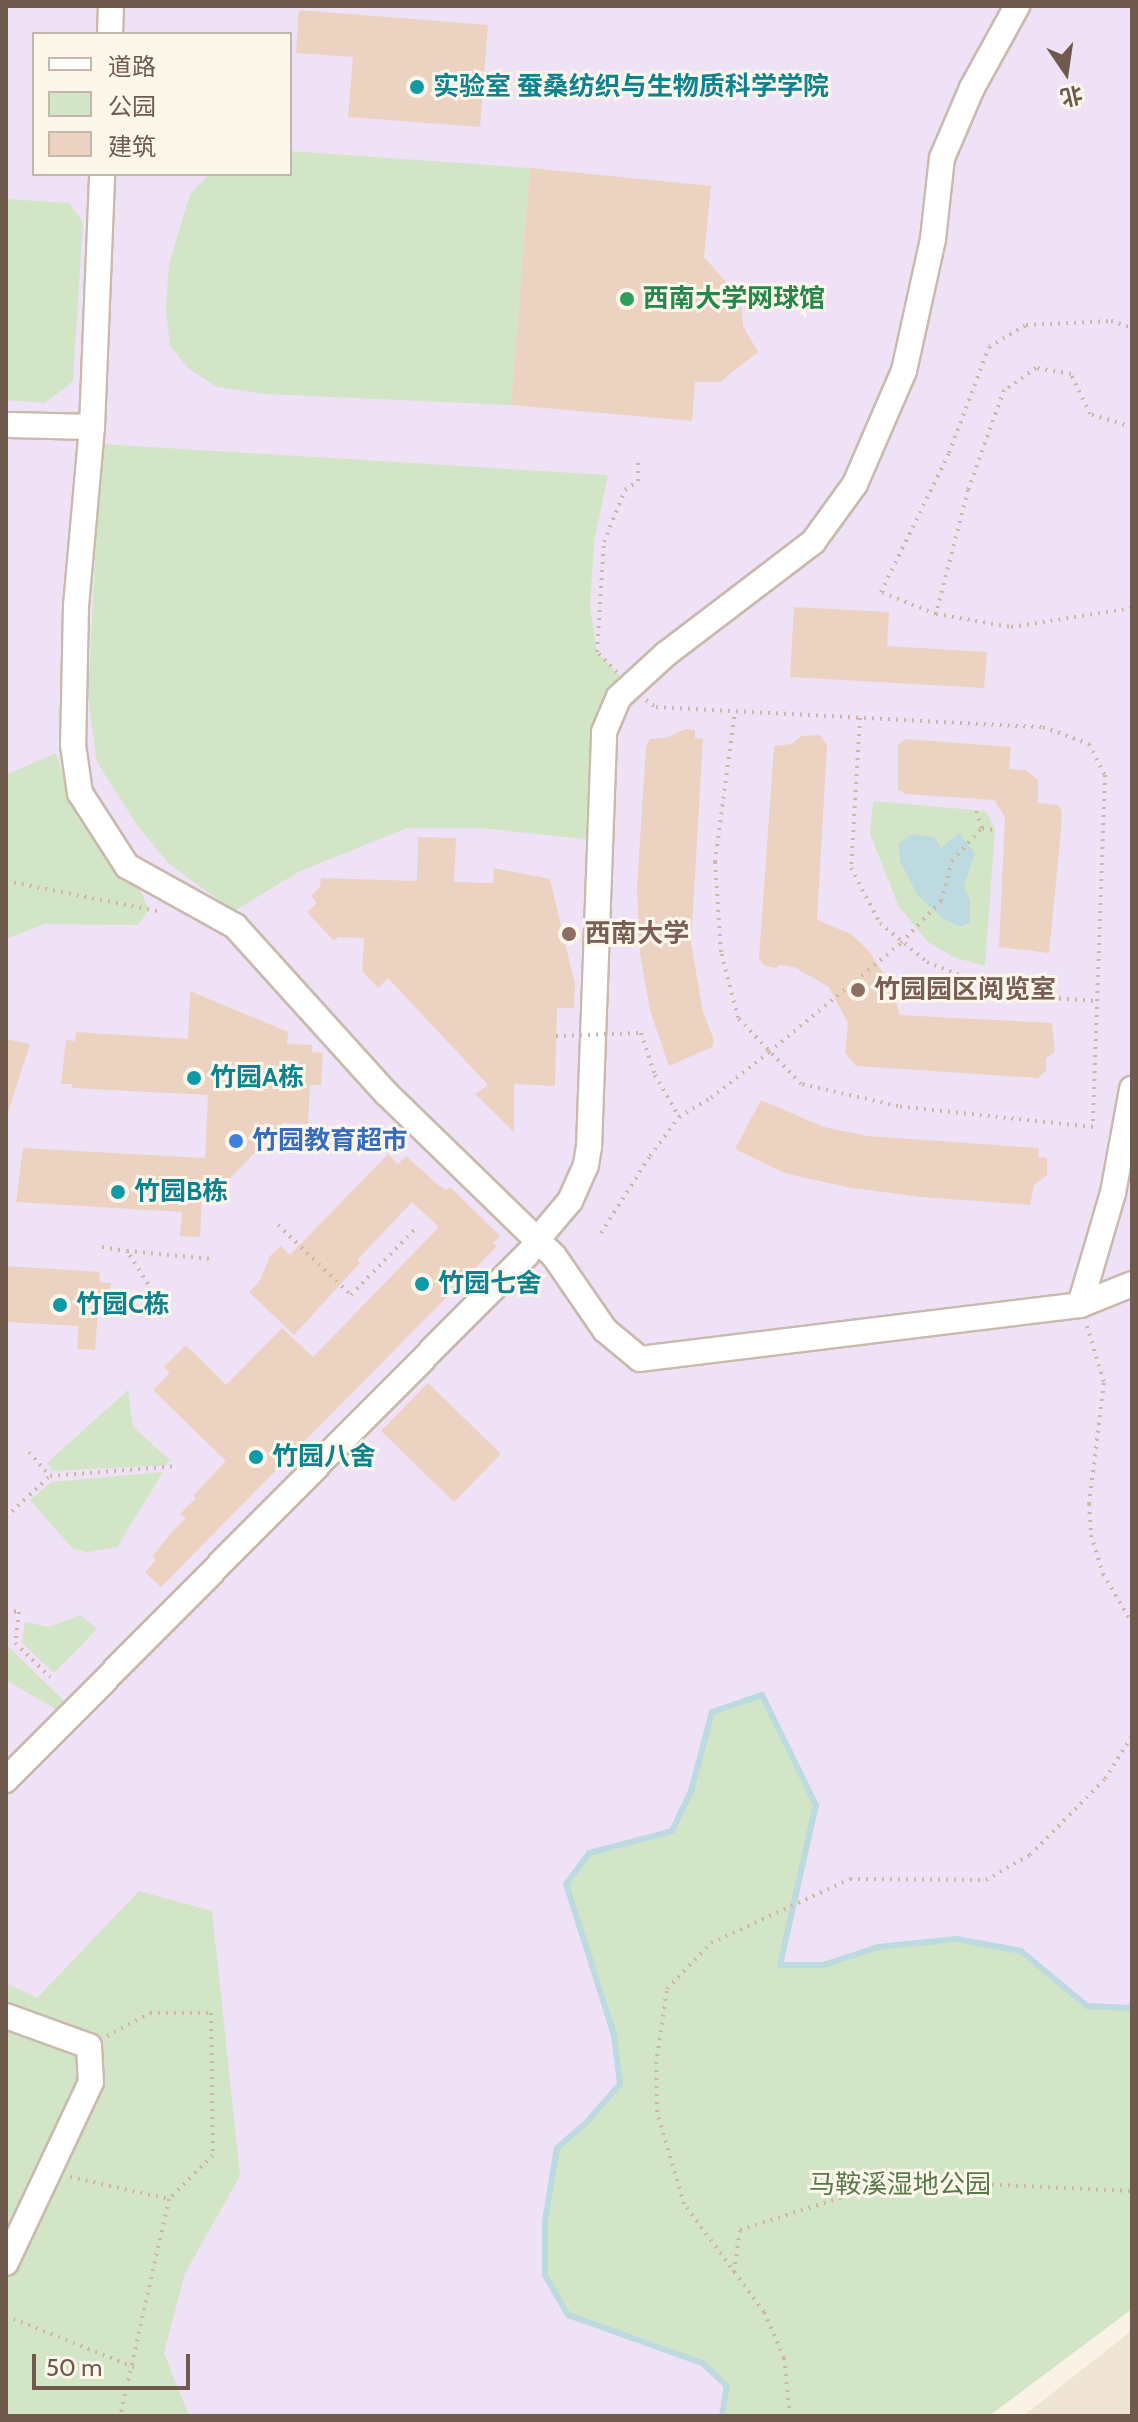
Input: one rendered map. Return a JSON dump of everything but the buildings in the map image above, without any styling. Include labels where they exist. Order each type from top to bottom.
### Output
[{"type":"lane","points":[[110,32],[111,6]]},
{"type":"lane","points":[[6,1780],[538,1241],[570,1201],[586,1165],[589,1147],[604,732],[619,697],[666,654],[813,542],[855,484],[904,371],[933,239],[942,158],[972,88],[1017,6]]},
{"type":"lane","points":[[102,176],[92,427],[76,606],[73,745],[80,793],[127,866],[235,926],[380,1087],[554,1256],[605,1330],[640,1359],[837,1338],[1070,1306],[1132,1284]]},
{"type":"lane","points":[[6,425],[92,427]]},
{"type":"lane","points":[[1070,1306],[1113,1193],[1132,1089]]},
{"type":"lane","points":[[6,2016],[89,2046],[91,2082],[6,2263]]},
{"type":"path","points":[[1132,328],[1111,321],[1026,325],[989,347],[949,453],[881,592],[936,614],[1011,627],[1132,608]]},
{"type":"path","points":[[936,614],[968,490],[1004,390],[1036,368],[1071,374],[1090,414],[1132,427]]},
{"type":"path","points":[[630,687],[597,652],[604,542],[625,490],[638,481],[638,461]]},
{"type":"path","points":[[656,707],[735,711],[860,718],[1043,727],[1089,744],[1105,775],[1093,1127],[898,1106],[801,1084],[738,1018],[721,952],[715,862],[735,711]]},
{"type":"path","points":[[860,718],[851,868],[880,923],[927,962],[994,989],[1035,997],[1097,1001]]},
{"type":"path","points":[[974,805],[982,828]]},
{"type":"path","points":[[601,1233],[679,1117],[711,1098],[901,943],[941,901],[952,861],[982,828]]},
{"type":"path","points":[[982,828],[995,830]]},
{"type":"path","points":[[6,881],[163,913]]},
{"type":"path","points":[[556,1036],[641,1033],[655,1075],[679,1117]]},
{"type":"path","points":[[278,1225],[351,1295],[417,1227]]},
{"type":"path","points":[[102,1247],[212,1259]]},
{"type":"path","points":[[127,1251],[165,1311]]},
{"type":"path","points":[[1070,1306],[1104,1383],[1089,1504],[1091,1535],[1103,1574],[1132,1623]]},
{"type":"path","points":[[29,1452],[50,1476]]},
{"type":"path","points":[[6,1517],[50,1476],[178,1466]]},
{"type":"path","points":[[6,1610],[19,1612],[15,1643],[50,1677]]},
{"type":"path","points":[[790,2416],[784,2358],[764,2312],[684,2204],[657,2112],[656,2064],[667,1989],[711,1943],[850,1879],[986,1880],[1030,1855],[1105,1779],[1132,1736]]},
{"type":"path","points":[[89,2046],[150,2013],[211,2013],[213,2155],[169,2199],[134,2367],[120,2416]]},
{"type":"path","points":[[49,2173],[169,2199]]},
{"type":"path","points":[[734,2273],[740,2230],[874,2187],[912,2181],[1132,2191]]},
{"type":"path","points":[[6,2316],[134,2367]]},
{"type":"shaded area","name":"西南大学","points":[[6,6],[1132,6],[1132,2004],[1131,2008],[1087,2006],[1021,1951],[957,1939],[878,1947],[823,1965],[780,1965],[805,1868],[713,1712],[691,1791],[672,1831],[589,1853],[578,1927],[614,2035],[620,2084],[585,2124],[557,2148],[545,2221],[545,2275],[568,2315],[702,2363],[727,2386],[722,2416],[6,2416]]},
{"type":"shaded area","points":[[1132,2329],[1132,2416],[1023,2416],[1120,2340]]},
{"type":"green space","points":[[292,151],[530,168],[511,405],[266,394],[217,387],[189,369],[170,346],[166,309],[169,264],[190,194],[208,176],[292,176]]},
{"type":"green space","points":[[6,199],[69,203],[83,222],[73,381],[45,403],[6,400]]},
{"type":"green space","points":[[101,444],[608,475],[594,542],[590,608],[597,652],[630,687],[615,698],[603,841],[481,828],[407,828],[300,871],[234,911],[169,864],[137,825],[97,762],[88,698]]},
{"type":"green space","points":[[56,753],[78,819],[141,892],[149,910],[138,925],[44,924],[6,939],[6,775]]},
{"type":"green space","points":[[873,801],[985,811],[995,830],[985,966],[953,957],[928,942],[899,907],[870,834]]},
{"type":"green space","points":[[128,1390],[133,1427],[171,1461],[165,1465],[53,1471],[47,1463]]},
{"type":"green space","points":[[163,1472],[117,1547],[87,1552],[73,1549],[30,1500],[51,1482]]},
{"type":"green space","points":[[80,1615],[97,1629],[54,1673],[22,1643],[25,1622],[49,1627]]},
{"type":"green space","points":[[6,1644],[67,1704],[59,1711],[6,1680]]},
{"type":"green space","name":"马鞍溪湿地公园","points":[[762,1695],[816,1805],[781,1965],[823,1965],[878,1947],[957,1939],[1021,1951],[1087,2006],[1130,2008],[1132,2004],[1132,2309],[989,2416],[722,2416],[727,2386],[702,2363],[568,2315],[545,2275],[545,2221],[557,2148],[585,2123],[620,2084],[614,2035],[566,1884],[589,1853],[672,1831],[691,1791],[712,1712]]},
{"type":"green space","points":[[139,1891],[212,1911],[240,2176],[185,2273],[164,2353],[189,2416],[6,2416],[6,1983],[37,1998]]},
{"type":"water","points":[[959,833],[975,853],[964,886],[970,901],[970,922],[960,927],[944,919],[918,896],[900,861],[899,843],[913,834],[934,837],[941,848]]},
{"type":"waterway","points":[[722,2416],[727,2386],[702,2363],[568,2315],[545,2275],[545,2221],[557,2148],[585,2124],[620,2084],[614,2035],[566,1884],[589,1853],[672,1831],[691,1791],[712,1712],[762,1695],[816,1805],[780,1965],[823,1965],[878,1947],[957,1939],[1021,1951],[1087,2006],[1131,2008],[1132,2004]]},
{"type":"place","name":"实验室 蚕桑纺织与生物质科学学院","points":[[417,87]]},
{"type":"place","name":"西南大学网球馆","points":[[627,299]]},
{"type":"place","name":"西南大学","points":[[569,934]]},
{"type":"place","name":"竹园园区阅览室","points":[[858,990]]},
{"type":"place","name":"竹园A栋","points":[[194,1078]]},
{"type":"place","name":"竹园教育超市","points":[[236,1141]]},
{"type":"place","name":"竹园B栋","points":[[118,1192]]},
{"type":"place","name":"竹园七舍","points":[[422,1284]]},
{"type":"place","name":"竹园C栋","points":[[60,1305]]},
{"type":"place","name":"竹园八舍","points":[[256,1457]]}]
